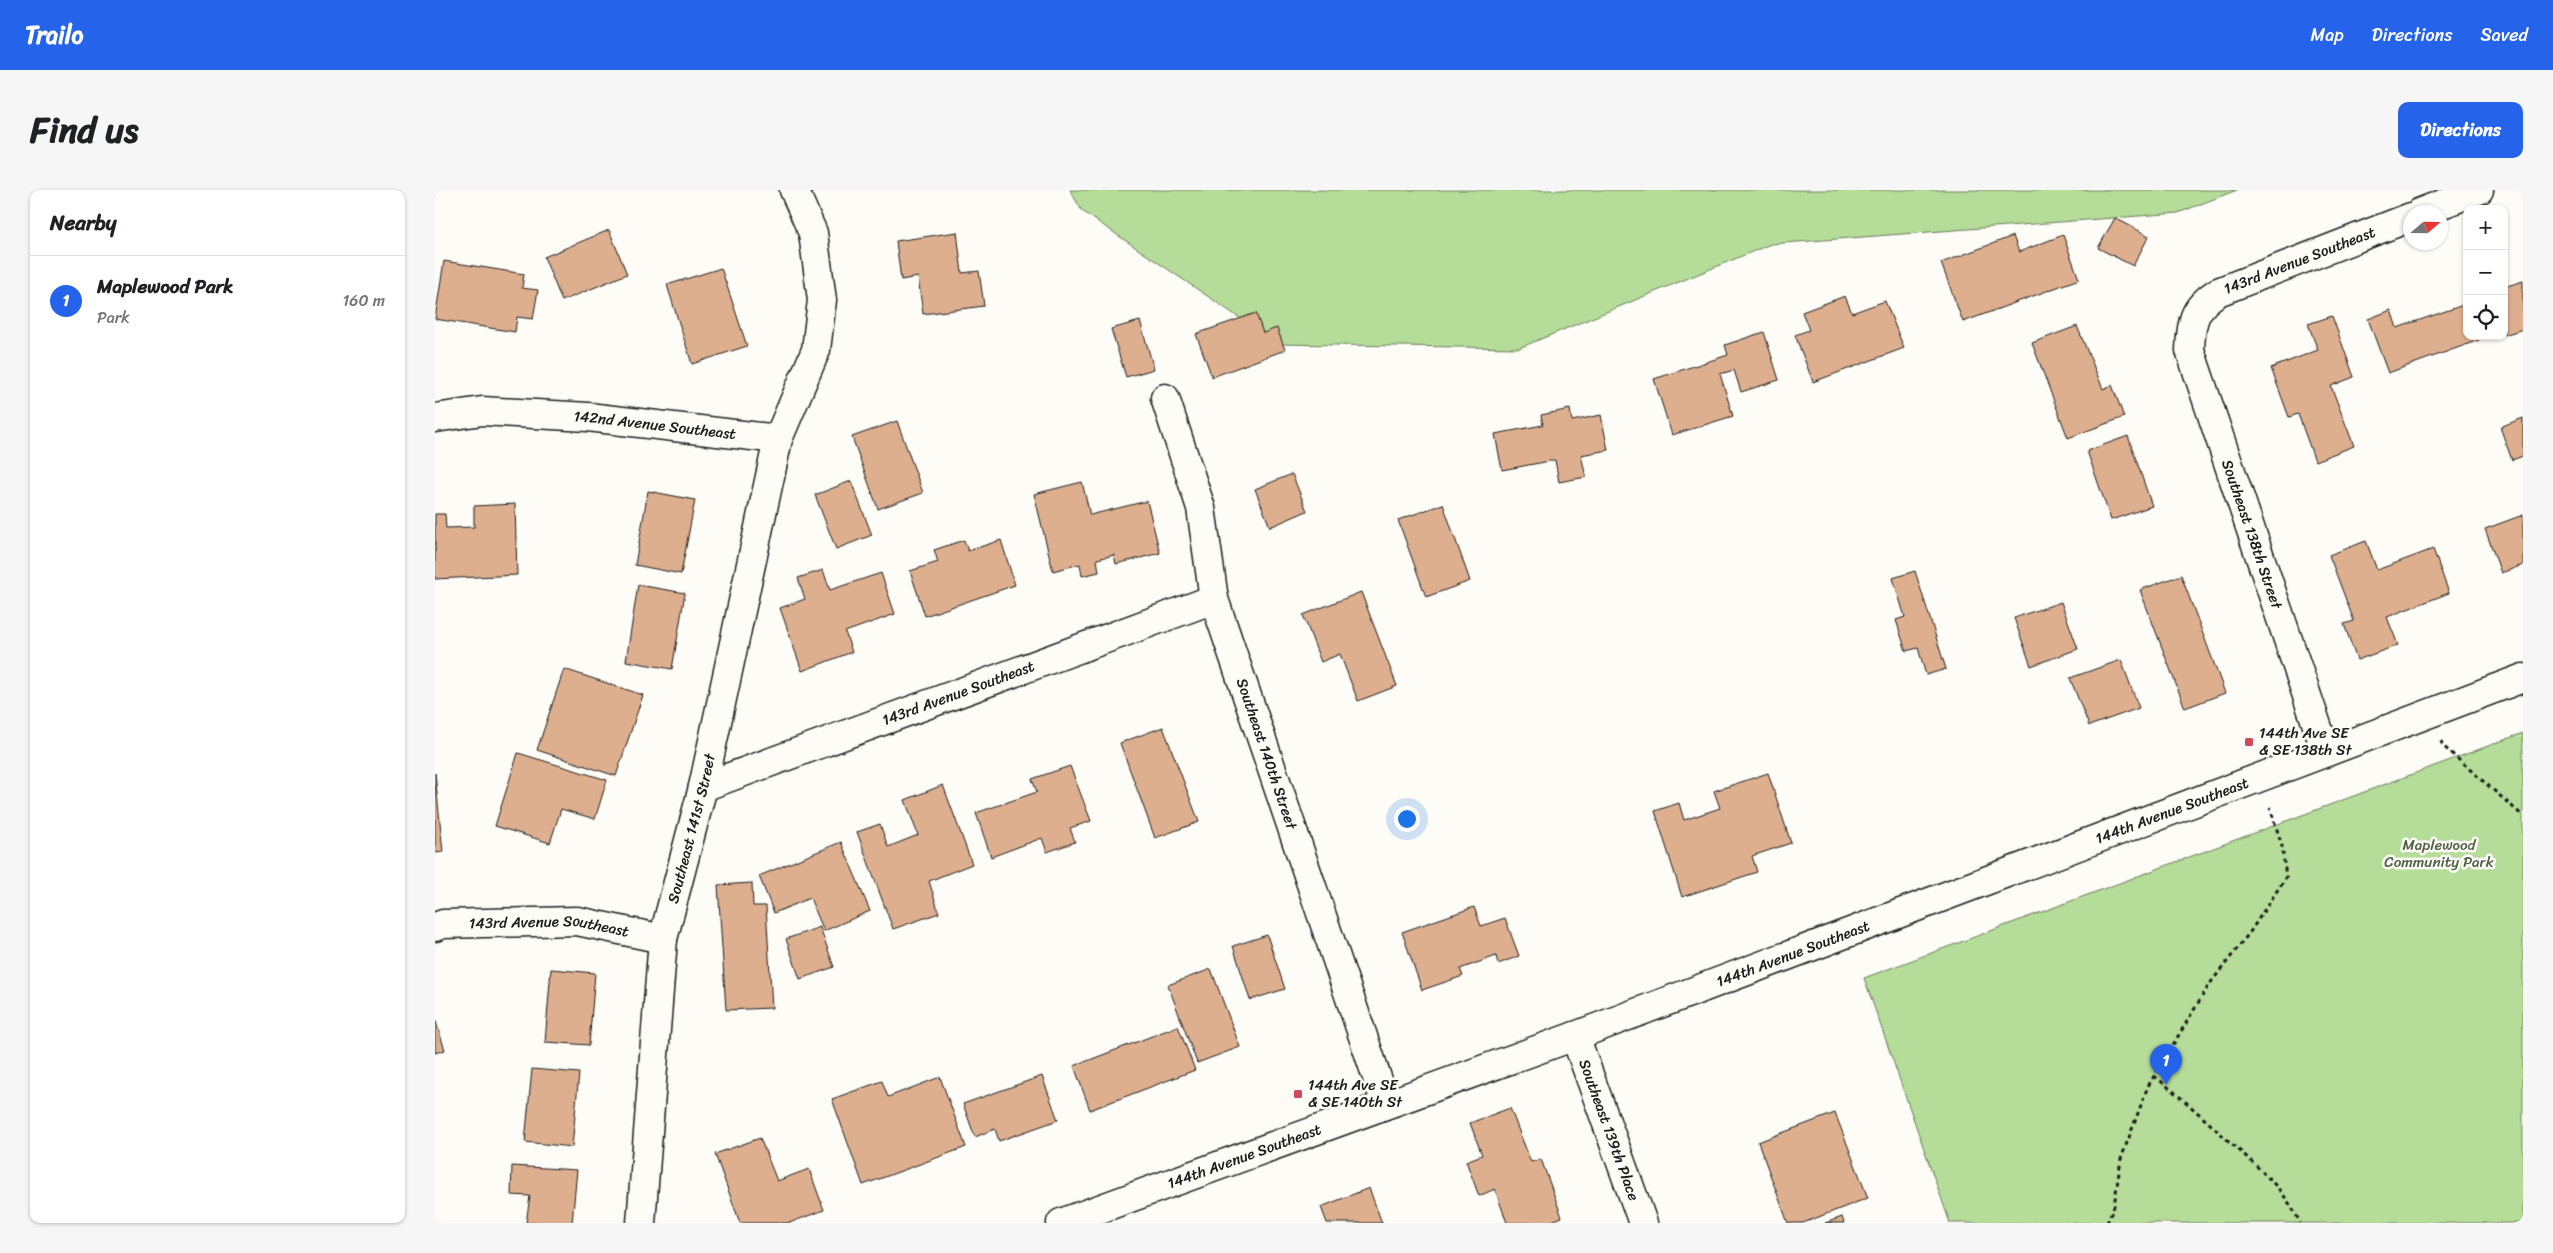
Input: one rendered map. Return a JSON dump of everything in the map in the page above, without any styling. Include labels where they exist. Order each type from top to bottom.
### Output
[{"type":"street","points":[[778,439],[815,350],[822,300],[813,234],[794,190]]},
{"type":"street","points":[[2439,205],[2479,190]]},
{"type":"street","name":"143rd Avenue Southeast","points":[[2195,314],[2205,300],[2217,292],[2403,220]]},
{"type":"street","name":"Southeast 138th Street","points":[[2195,314],[2190,350],[2326,752]]},
{"type":"street","name":"Southeast 140th Street","points":[[1165,398],[1201,508],[1214,598],[1386,1104]]},
{"type":"street","name":"142nd Avenue Southeast","points":[[435,418],[482,410],[569,416],[778,439]]},
{"type":"street","name":"Southeast 141st Street","points":[[641,1223],[663,939],[703,787],[778,439]]},
{"type":"street","name":"143rd Avenue Southeast","points":[[703,787],[1214,598]]},
{"type":"street","name":"144th Avenue Southeast","points":[[1061,1223],[1575,1036],[2523,678]]},
{"type":"street","name":"143rd Avenue Southeast","points":[[435,927],[443,924],[577,922],[663,939]]},
{"type":"street","name":"Southeast 139th Place","points":[[1575,1036],[1643,1223]]},
{"type":"path","points":[[2443,746],[2523,816]]},
{"type":"path","points":[[2107,1223],[2114,1206],[2121,1159],[2148,1086],[2209,985],[2250,932],[2286,877],[2282,846],[2268,801]]},
{"type":"path","points":[[2154,1076],[2185,1100],[2254,1162],[2281,1190],[2300,1223]]},
{"type":"green space","points":[[1070,190],[2237,190],[2178,213],[1771,244],[1519,348],[1278,344],[1082,211]]},
{"type":"green space","name":"Maplewood Community Park","points":[[2523,733],[2523,1223],[1950,1223],[1864,978]]},
{"type":"building","points":[[2115,218],[2149,236],[2133,266],[2098,248]]},
{"type":"building","points":[[609,230],[627,274],[562,301],[544,257]]},
{"type":"building","points":[[957,232],[962,273],[979,271],[984,306],[923,314],[918,277],[901,280],[896,241]]},
{"type":"building","points":[[2063,235],[2079,279],[1963,322],[1941,263],[2013,236],[2019,252]]},
{"type":"building","points":[[444,261],[524,274],[522,288],[538,290],[533,319],[517,317],[515,332],[435,319]]},
{"type":"building","points":[[721,268],[747,346],[692,364],[667,285]]},
{"type":"building","points":[[2523,281],[2523,329],[2508,334],[2508,295],[2508,286]]},
{"type":"building","points":[[1845,296],[1852,313],[1885,301],[1904,348],[1813,382],[1795,335],[1809,330],[1802,312]]},
{"type":"building","points":[[2463,305],[2463,340],[2479,340],[2388,373],[2368,319],[2391,310],[2397,328]]},
{"type":"building","points":[[1256,313],[1263,333],[1277,328],[1285,350],[1212,377],[1196,334]]},
{"type":"building","points":[[2332,316],[2354,377],[2331,386],[2354,446],[2315,461],[2298,414],[2289,417],[2271,368],[2318,350],[2308,324]]},
{"type":"building","points":[[1140,321],[1154,369],[1126,377],[1111,329]]},
{"type":"building","points":[[2077,326],[2103,389],[2112,385],[2124,417],[2068,438],[2032,343]]},
{"type":"building","points":[[1764,332],[1779,380],[1741,392],[1734,370],[1720,374],[1733,416],[1672,435],[1654,379],[1728,355],[1725,345]]},
{"type":"building","points":[[1570,409],[1572,421],[1601,415],[1608,450],[1581,455],[1586,477],[1559,482],[1555,460],[1502,470],[1495,434],[1543,425],[1541,415]]},
{"type":"building","points":[[2523,418],[2523,456],[2512,460],[2500,427]]},
{"type":"building","points":[[897,421],[923,493],[878,509],[852,437]]},
{"type":"building","points":[[2128,436],[2152,506],[2111,520],[2087,451]]},
{"type":"building","points":[[1292,474],[1307,511],[1270,527],[1255,489]]},
{"type":"building","points":[[851,481],[872,535],[836,549],[815,495]]},
{"type":"building","points":[[1082,482],[1090,515],[1147,501],[1160,553],[1116,564],[1114,555],[1097,559],[1099,572],[1082,576],[1080,564],[1053,571],[1034,494]]},
{"type":"building","points":[[648,491],[695,500],[681,574],[635,565]]},
{"type":"building","points":[[515,504],[517,575],[435,579],[435,514],[445,514],[446,528],[474,527],[474,506]]},
{"type":"building","points":[[1443,504],[1470,581],[1426,597],[1398,520]]},
{"type":"building","points":[[2523,515],[2523,565],[2501,573],[2485,529]]},
{"type":"building","points":[[964,540],[968,551],[1001,540],[1015,585],[925,616],[910,571],[938,562],[934,550]]},
{"type":"building","points":[[2366,541],[2377,570],[2433,549],[2449,593],[2387,617],[2398,645],[2357,660],[2344,624],[2354,621],[2329,555]]},
{"type":"building","points":[[823,570],[830,590],[881,573],[895,614],[845,632],[852,652],[802,671],[780,608],[805,599],[798,578]]},
{"type":"building","points":[[1915,571],[1946,669],[1926,675],[1918,648],[1906,651],[1896,620],[1905,617],[1893,578]]},
{"type":"building","points":[[2181,575],[2225,693],[2185,708],[2140,590]]},
{"type":"building","points":[[638,585],[685,593],[672,669],[626,661]]},
{"type":"building","points":[[1361,592],[1397,686],[1358,701],[1340,654],[1321,662],[1303,615]]},
{"type":"building","points":[[2061,602],[2078,649],[2031,666],[2014,618]]},
{"type":"building","points":[[2121,660],[2139,708],[2089,726],[2070,678]]},
{"type":"building","points":[[564,669],[643,695],[616,776],[537,750]]},
{"type":"building","points":[[1163,727],[1199,822],[1155,838],[1120,743]]},
{"type":"building","points":[[518,753],[607,780],[595,819],[561,809],[550,843],[495,826]]},
{"type":"building","points":[[1070,766],[1091,821],[1070,828],[1075,842],[1047,852],[1042,838],[991,857],[976,813],[1037,792],[1032,779]]},
{"type":"building","points":[[435,773],[443,852],[435,853]]},
{"type":"building","points":[[1768,773],[1791,843],[1752,856],[1757,872],[1682,897],[1655,811],[1679,803],[1684,820],[1720,808],[1714,791]]},
{"type":"building","points":[[943,785],[972,864],[929,881],[939,913],[893,929],[857,832],[880,824],[888,847],[918,835],[905,800]]},
{"type":"building","points":[[841,842],[870,911],[824,931],[810,898],[774,913],[759,876]]},
{"type":"building","points":[[752,883],[753,906],[766,906],[772,1008],[726,1010],[718,885]]},
{"type":"building","points":[[1474,907],[1481,926],[1505,918],[1519,956],[1498,964],[1496,956],[1460,969],[1463,976],[1422,990],[1402,932]]},
{"type":"building","points":[[820,927],[834,967],[800,979],[786,939]]},
{"type":"building","points":[[1267,935],[1285,989],[1250,1000],[1233,946]]},
{"type":"building","points":[[551,969],[595,973],[589,1045],[545,1042]]},
{"type":"building","points":[[1211,969],[1240,1047],[1197,1063],[1168,985]]},
{"type":"building","points":[[435,1019],[445,1050],[435,1053]]},
{"type":"building","points":[[1178,1026],[1195,1070],[1090,1110],[1074,1066]]},
{"type":"building","points":[[532,1069],[579,1073],[572,1147],[525,1142]]},
{"type":"building","points":[[1042,1076],[1058,1120],[999,1141],[995,1129],[975,1137],[963,1104]]},
{"type":"building","points":[[940,1077],[966,1147],[863,1185],[832,1099],[882,1081],[888,1097]]},
{"type":"building","points":[[1510,1108],[1531,1162],[1541,1159],[1562,1217],[1547,1223],[1507,1223],[1495,1189],[1479,1196],[1466,1161],[1482,1155],[1470,1123]]},
{"type":"building","points":[[1835,1113],[1868,1198],[1803,1223],[1788,1223],[1758,1142]]},
{"type":"building","points":[[760,1138],[777,1181],[809,1169],[824,1210],[789,1223],[740,1223],[715,1154]]},
{"type":"building","points":[[512,1166],[577,1170],[572,1223],[526,1223],[530,1196],[511,1195]]},
{"type":"building","points":[[1369,1188],[1382,1223],[1327,1223],[1321,1207]]},
{"type":"building","points":[[1842,1217],[1844,1223],[1825,1223]]},
{"type":"place","name":"144th Ave SE & SE 138th St","points":[[2249,742]]},
{"type":"place","name":"Maplewood Park","points":[[2166,1085]]},
{"type":"place","name":"144th Ave SE & SE 140th St","points":[[1298,1094]]}]
